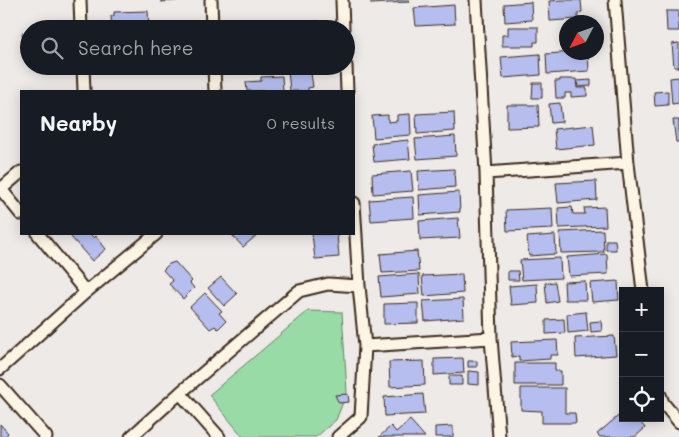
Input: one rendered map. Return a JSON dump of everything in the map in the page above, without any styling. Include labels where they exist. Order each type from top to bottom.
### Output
[{"type":"street","points":[[80,0],[81,20]]},
{"type":"street","points":[[211,0],[212,20]]},
{"type":"street","points":[[342,0],[343,20]]},
{"type":"street","points":[[476,0],[486,173],[491,338],[499,437]]},
{"type":"street","points":[[614,0],[628,163],[643,287]]},
{"type":"street","points":[[83,75],[84,90]]},
{"type":"street","points":[[214,75],[215,90]]},
{"type":"street","points":[[346,75],[347,90]]},
{"type":"street","points":[[486,173],[628,163]]},
{"type":"street","points":[[20,173],[0,189],[20,213]]},
{"type":"street","points":[[338,437],[361,417],[365,346],[355,220]]},
{"type":"street","points":[[39,235],[86,292]]},
{"type":"street","points":[[0,369],[86,292],[155,235]]},
{"type":"street","points":[[131,437],[299,292],[328,284],[359,286]]},
{"type":"street","points":[[365,346],[491,338]]},
{"type":"street","points":[[0,385],[46,437]]},
{"type":"street","points":[[180,393],[219,437]]},
{"type":"street","points":[[664,404],[679,422]]},
{"type":"green space","points":[[308,311],[342,312],[347,392],[336,420],[316,437],[243,437],[209,395]]},
{"type":"building","points":[[161,0],[185,0],[161,2]]},
{"type":"building","points":[[371,0],[409,0],[409,2],[371,4]]},
{"type":"building","points":[[581,0],[582,12],[578,13],[578,15],[559,15],[559,20],[550,21],[549,1]]},
{"type":"building","points":[[531,2],[532,20],[505,22],[504,4]]},
{"type":"building","points":[[454,5],[455,24],[416,26],[414,8]]},
{"type":"building","points":[[148,11],[149,20],[111,20],[111,16],[114,16],[114,12]]},
{"type":"building","points":[[666,11],[679,11],[679,31],[667,31]]},
{"type":"building","points":[[508,27],[538,27],[538,42],[534,42],[534,46],[502,46],[502,35],[508,35]]},
{"type":"building","points":[[679,43],[679,67],[674,67],[672,44]]},
{"type":"building","points":[[559,53],[559,60],[588,60],[589,71],[547,74],[546,54]]},
{"type":"building","points":[[540,54],[541,75],[503,78],[501,57]]},
{"type":"building","points":[[288,75],[311,75],[313,87],[308,88],[308,90],[290,90]]},
{"type":"building","points":[[282,76],[283,90],[247,90],[246,82],[261,81],[261,77]]},
{"type":"building","points":[[679,77],[679,103],[672,104],[670,78]]},
{"type":"building","points":[[560,79],[576,79],[577,88],[587,88],[587,96],[571,97],[571,93],[565,93],[565,98],[556,98],[555,81],[560,81]]},
{"type":"building","points":[[591,80],[591,86],[578,87],[577,81]]},
{"type":"building","points":[[533,83],[542,83],[542,98],[532,98]]},
{"type":"building","points":[[668,91],[668,105],[655,106],[654,92]]},
{"type":"building","points":[[560,103],[562,122],[551,123],[549,104]]},
{"type":"building","points":[[507,105],[538,105],[539,127],[507,128]]},
{"type":"building","points":[[454,112],[455,131],[417,134],[416,114]]},
{"type":"building","points":[[410,114],[411,135],[374,138],[372,116],[388,115],[388,122],[397,121],[397,115]]},
{"type":"building","points":[[673,120],[679,120],[679,142],[676,142]]},
{"type":"building","points":[[593,125],[595,145],[556,149],[554,129]]},
{"type":"building","points":[[455,136],[456,156],[417,159],[415,139]]},
{"type":"building","points":[[408,140],[410,159],[374,162],[372,144]]},
{"type":"building","points":[[454,169],[455,187],[419,190],[418,171]]},
{"type":"building","points":[[411,171],[413,191],[373,194],[372,174]]},
{"type":"building","points":[[596,181],[597,200],[558,203],[556,183]]},
{"type":"building","points":[[459,192],[460,212],[420,215],[419,195]]},
{"type":"building","points":[[413,197],[414,218],[371,221],[369,200]]},
{"type":"building","points":[[572,207],[573,214],[585,214],[584,208],[605,207],[606,226],[559,228],[558,208]]},
{"type":"building","points":[[552,208],[553,229],[507,231],[506,210]]},
{"type":"building","points":[[458,218],[460,238],[420,240],[419,221]]},
{"type":"building","points":[[603,230],[604,252],[561,253],[560,232]]},
{"type":"building","points":[[71,235],[91,235],[94,238],[96,236],[106,249],[92,261]]},
{"type":"building","points":[[232,235],[257,235],[243,247]]},
{"type":"building","points":[[312,235],[337,235],[339,257],[315,259]]},
{"type":"building","points":[[555,235],[556,254],[529,256],[527,237]]},
{"type":"building","points":[[606,240],[615,240],[616,250],[606,250]]},
{"type":"building","points":[[417,251],[419,271],[382,273],[380,254]]},
{"type":"building","points":[[607,254],[608,274],[569,276],[567,257]]},
{"type":"building","points":[[560,258],[561,278],[522,280],[520,260]]},
{"type":"building","points":[[175,262],[192,281],[190,283],[194,288],[183,299],[169,284],[173,281],[163,270],[169,264]]},
{"type":"building","points":[[508,271],[518,271],[519,280],[508,280]]},
{"type":"building","points":[[419,274],[420,294],[381,297],[379,277]]},
{"type":"building","points":[[462,274],[463,293],[424,296],[422,276]]},
{"type":"building","points":[[221,277],[237,294],[224,306],[208,288]]},
{"type":"building","points":[[585,281],[586,300],[565,300],[564,282]]},
{"type":"building","points":[[618,281],[619,300],[592,302],[590,283]]},
{"type":"building","points":[[555,282],[558,301],[547,303],[545,283]]},
{"type":"building","points":[[537,284],[538,303],[511,305],[509,286]]},
{"type":"building","points":[[205,293],[222,311],[219,313],[226,321],[218,329],[215,326],[210,329],[190,307]]},
{"type":"building","points":[[463,299],[464,318],[425,321],[423,301]]},
{"type":"building","points":[[418,303],[418,323],[384,324],[384,304]]},
{"type":"building","points":[[586,312],[588,331],[568,333],[567,314]]},
{"type":"building","points":[[564,319],[565,333],[546,334],[546,320]]},
{"type":"building","points":[[601,321],[602,331],[591,332],[590,322]]},
{"type":"building","points":[[614,336],[616,355],[576,358],[575,338]]},
{"type":"building","points":[[557,340],[558,355],[550,355],[550,359],[519,361],[519,356],[512,357],[511,342]]},
{"type":"building","points":[[463,358],[464,373],[434,375],[434,359]]},
{"type":"building","points":[[424,361],[425,385],[390,387],[389,362]]},
{"type":"building","points":[[468,361],[477,361],[477,367],[468,367]]},
{"type":"building","points":[[515,363],[555,363],[555,371],[561,371],[561,385],[515,385]]},
{"type":"building","points":[[468,371],[479,372],[479,385],[468,384]]},
{"type":"building","points":[[449,376],[462,376],[462,385],[449,385]]},
{"type":"building","points":[[521,388],[565,388],[565,413],[575,413],[576,423],[542,423],[542,411],[521,410]]},
{"type":"building","points":[[348,394],[349,402],[339,403],[335,395]]},
{"type":"building","points":[[423,394],[425,414],[385,416],[384,397]]},
{"type":"building","points":[[619,415],[619,422],[640,422],[645,428],[635,437],[600,437],[597,434]]},
{"type":"building","points":[[410,420],[425,437],[379,437],[391,426],[396,432]]},
{"type":"building","points":[[0,424],[8,433],[5,437],[0,437]]},
{"type":"building","points":[[453,426],[453,437],[435,437],[435,427]]}]
